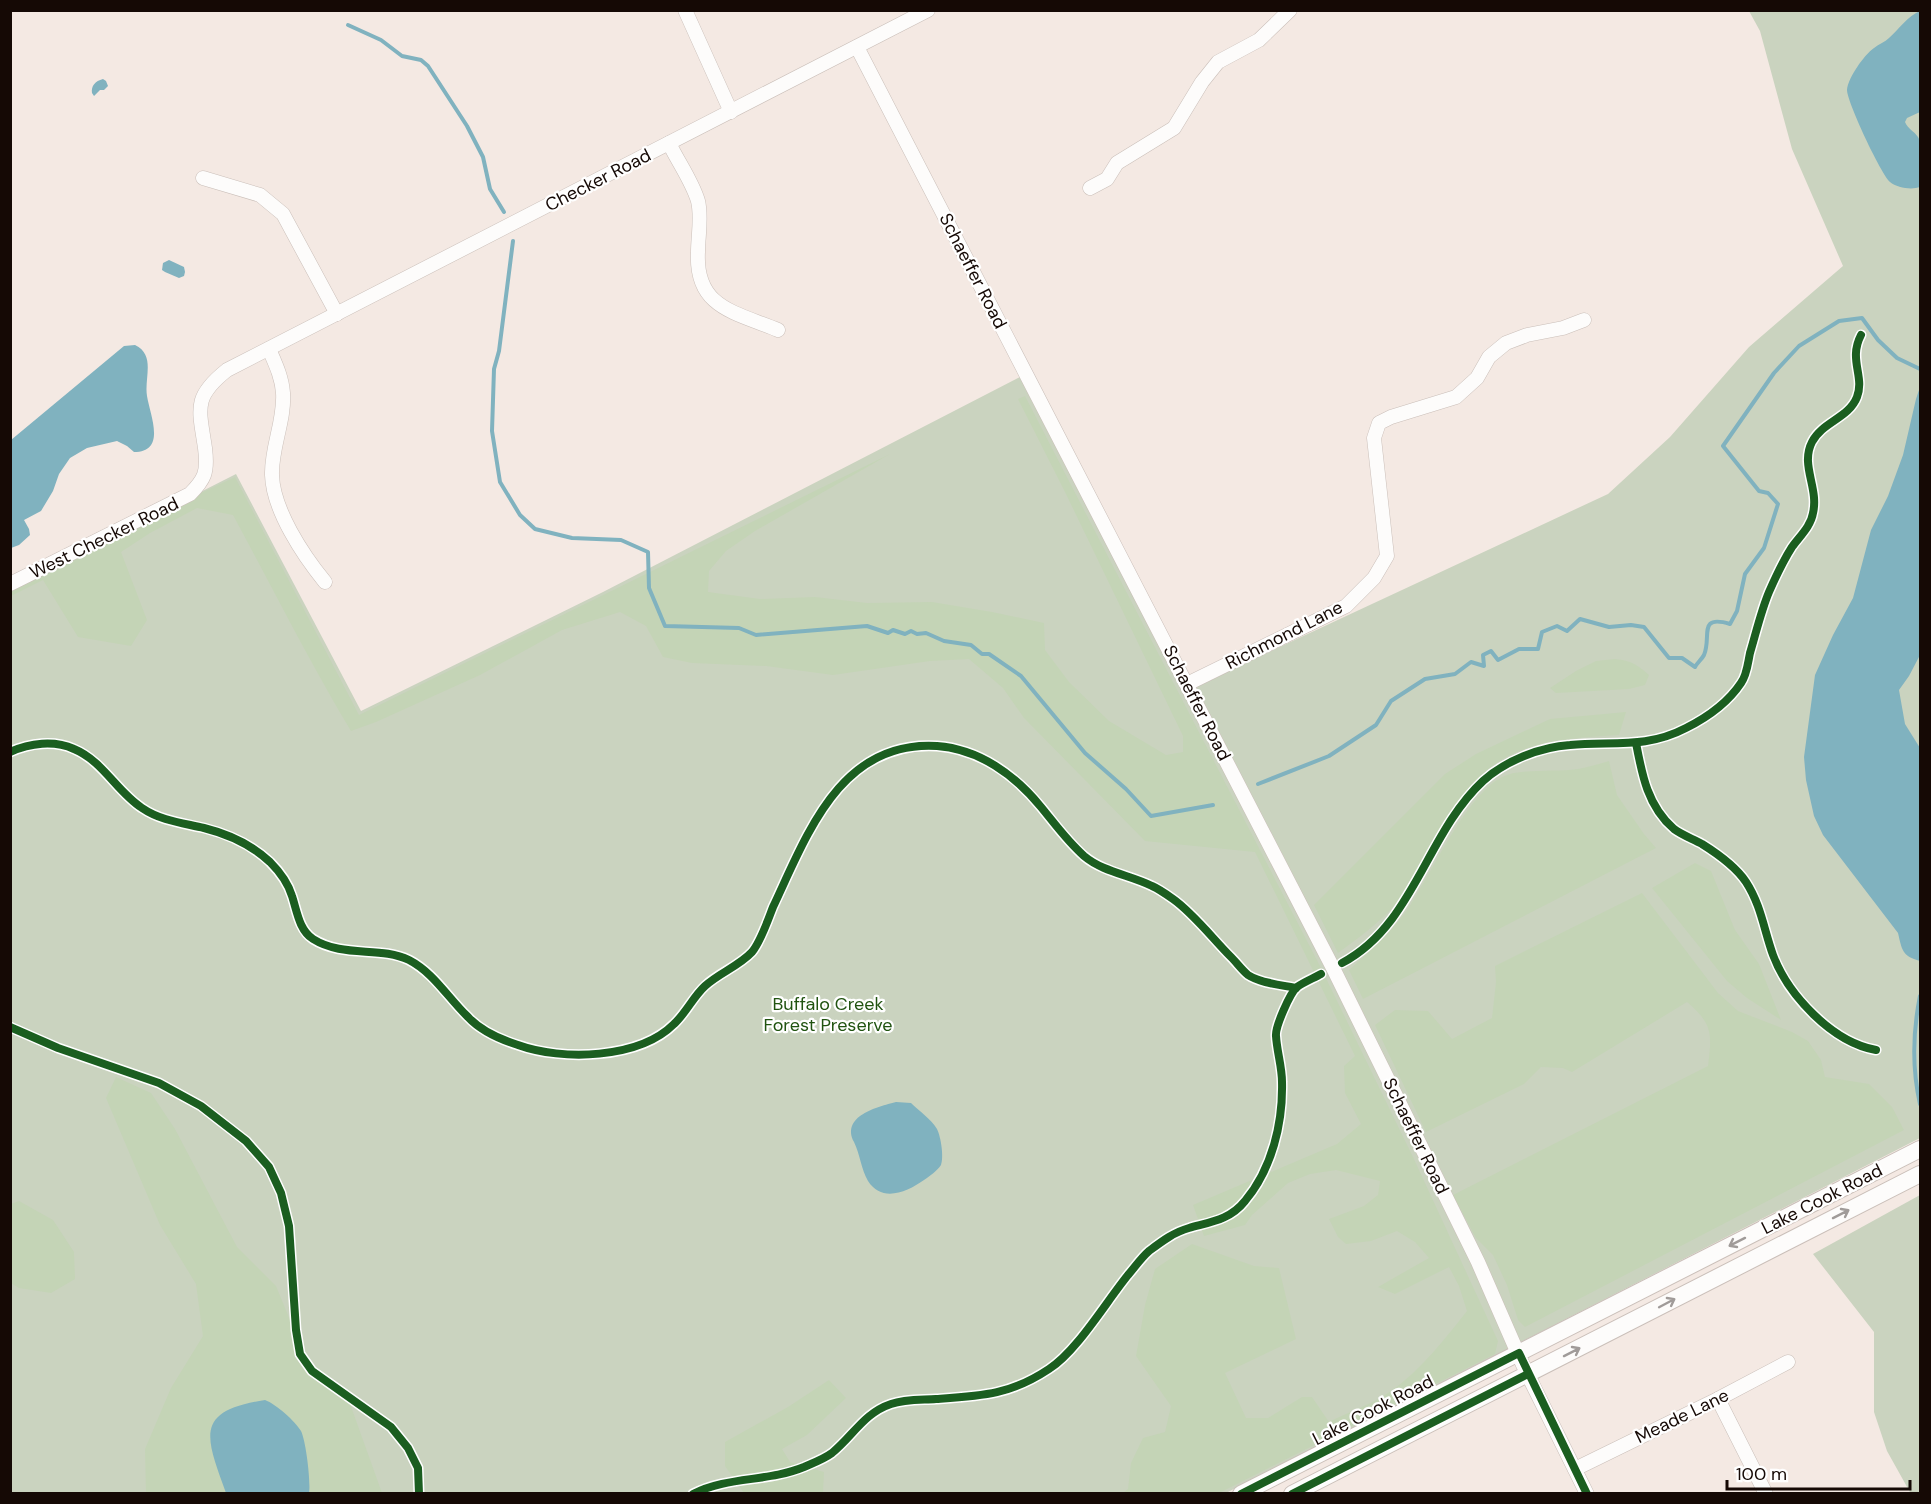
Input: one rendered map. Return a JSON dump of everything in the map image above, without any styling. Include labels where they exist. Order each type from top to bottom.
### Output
[{"type":"main road","name":"Lake Cook Road","points":[[1292,1494],[1523,1364],[1920,1149]]},
{"type":"main road","name":"Lake Cook Road","points":[[1241,1494],[1523,1364],[1920,1174]]},
{"type":"street","points":[[685,10],[731,111]]},
{"type":"street","name":"Checker Road","points":[[269,349],[928,10]]},
{"type":"street","points":[[1090,188],[1107,179],[1122,159],[1174,128],[1202,82],[1218,62],[1259,40],[1290,10]]},
{"type":"street","name":"Schaeffer Road","points":[[858,47],[1333,968],[1478,1262],[1523,1364],[1587,1494]]},
{"type":"street","points":[[669,144],[698,202],[697,258],[699,276],[704,288],[710,298],[731,311],[778,330]]},
{"type":"street","points":[[203,178],[260,195],[283,214],[296,234],[337,314]]},
{"type":"street","name":"Richmond Lane","points":[[1187,684],[1346,606],[1374,578],[1387,556],[1374,438],[1379,423],[1391,417],[1456,397],[1477,378],[1489,357],[1506,343],[1584,320]]},
{"type":"street","points":[[269,349],[278,370],[283,393],[272,463],[274,492],[306,559],[325,582]]},
{"type":"street","name":"West Checker Road","points":[[10,584],[190,494],[205,473],[206,455],[199,408],[206,389],[227,370],[269,349]]},
{"type":"street","name":"Meade Lane","points":[[1575,1469],[1788,1362]]},
{"type":"street","points":[[1718,1399],[1766,1494]]},
{"type":"green space","name":"Buffalo Creek Forest Preserve","points":[[1749,11],[1920,11],[1920,1138],[1226,1493],[11,1494],[11,588],[236,474],[361,711],[603,592],[1020,377],[1183,692],[1608,494],[1670,437],[1749,347],[1843,266],[1792,149],[1760,31]]},
{"type":"green space","points":[[1025,396],[1321,968],[1413,1157],[1498,1341],[1495,1354],[1219,1493],[1123,1493],[1128,1489],[1131,1463],[1143,1438],[1165,1432],[1171,1406],[1136,1356],[1145,1305],[1155,1269],[1192,1244],[1254,1266],[1279,1268],[1296,1339],[1225,1373],[1246,1418],[1268,1418],[1302,1397],[1312,1397],[1329,1422],[1368,1404],[1391,1391],[1412,1374],[1432,1354],[1467,1311],[1459,1286],[1449,1267],[1395,1294],[1378,1287],[1429,1258],[1415,1242],[1397,1231],[1371,1241],[1346,1244],[1338,1237],[1329,1219],[1364,1206],[1378,1195],[1380,1181],[1336,1170],[1310,1174],[1288,1183],[1252,1215],[1245,1225],[1204,1236],[1193,1205],[1337,1144],[1361,1124],[1345,1093],[1344,1066],[1355,1056],[1255,852],[1145,841],[1024,718],[1003,688],[969,659],[930,661],[833,675],[766,666],[692,663],[663,657],[646,626],[620,612],[562,630],[480,675],[351,731],[305,651],[233,515],[197,508],[150,533],[121,552],[147,620],[131,646],[78,637],[43,580],[11,596],[11,589],[235,477],[359,715],[890,454],[755,531],[726,551],[709,571],[708,592],[760,599],[815,597],[867,603],[932,602],[1044,623],[1045,650],[1069,682],[1109,721],[1166,755],[1183,752],[1183,736],[1018,399]]},
{"type":"green space","points":[[1615,659],[1641,668],[1649,675],[1645,685],[1629,689],[1556,693],[1550,688],[1596,661]]},
{"type":"green space","points":[[1626,712],[1619,735],[1536,745],[1502,759],[1483,773],[1454,809],[1418,872],[1391,910],[1338,953],[1314,905],[1445,774],[1476,754],[1550,719]]},
{"type":"green space","points":[[1609,761],[1617,795],[1656,848],[1363,999],[1349,970],[1382,939],[1405,913],[1454,830],[1481,794],[1495,781],[1510,774],[1578,769]]},
{"type":"green space","points":[[1695,863],[1711,871],[1735,930],[1759,964],[1781,1020],[1747,998],[1727,981],[1652,888]]},
{"type":"green space","points":[[1642,893],[1718,993],[1738,1011],[1792,1032],[1808,1041],[1821,1060],[1825,1077],[1869,1084],[1892,1107],[1904,1130],[1525,1327],[1518,1320],[1507,1285],[1493,1255],[1476,1238],[1453,1195],[1708,1066],[1710,1037],[1706,1023],[1687,1002],[1572,1072],[1563,1068],[1541,1067],[1524,1084],[1426,1132],[1375,1025],[1395,1010],[1428,1011],[1452,1039],[1492,1018],[1496,982],[1495,966]]},
{"type":"green space","points":[[116,1077],[151,1093],[175,1129],[237,1247],[276,1286],[309,1366],[344,1387],[382,1493],[146,1493],[145,1449],[171,1388],[203,1336],[196,1284],[160,1225],[106,1098]]},
{"type":"green space","points":[[1920,1195],[1920,1493],[1911,1494],[1887,1451],[1874,1412],[1874,1332],[1813,1254]]},
{"type":"green space","points":[[19,1201],[53,1220],[74,1252],[75,1279],[51,1293],[19,1288],[11,1283],[11,1204]]},
{"type":"green space","points":[[829,1380],[846,1398],[807,1435],[782,1449],[790,1462],[824,1472],[823,1493],[744,1493],[725,1466],[725,1442],[788,1407]]},
{"type":"water","points":[[1920,11],[1920,112],[1907,118],[1905,122],[1920,142],[1921,176],[1920,187],[1909,188],[1893,184],[1886,176],[1872,153],[1847,90],[1853,73],[1866,56]]},
{"type":"water","points":[[103,79],[108,86],[94,96],[92,90],[94,84]]},
{"type":"water","points":[[169,260],[184,267],[184,276],[179,278],[162,270],[163,263]]},
{"type":"water","points":[[135,345],[141,349],[147,361],[146,389],[154,431],[150,446],[134,452],[117,441],[87,448],[70,458],[59,474],[53,491],[41,511],[24,520],[30,535],[19,545],[11,548],[11,440],[124,346]]},
{"type":"water","points":[[1920,387],[1920,655],[1899,690],[1905,724],[1920,748],[1920,961],[1906,954],[1898,933],[1823,835],[1814,816],[1806,780],[1804,757],[1815,675],[1853,598],[1871,530],[1888,496],[1903,455]]},
{"type":"water","points":[[896,1102],[911,1103],[934,1125],[941,1142],[942,1161],[929,1177],[903,1191],[887,1194],[874,1188],[868,1181],[851,1133],[852,1125],[863,1114]]},
{"type":"water","points":[[265,1400],[285,1413],[301,1431],[308,1462],[309,1493],[226,1493],[214,1456],[211,1430],[216,1419],[226,1411]]},
{"type":"waterway","points":[[348,25],[381,40],[402,56],[421,60],[428,66],[467,126],[483,157],[490,189],[504,212]]},
{"type":"waterway","points":[[513,241],[499,351],[494,369],[492,431],[500,482],[520,515],[535,529],[572,538],[621,540],[648,552],[649,588],[665,626],[739,628],[756,635],[867,626],[888,633],[893,630],[905,634],[911,631],[917,634],[926,633],[944,641],[971,645],[982,654],[989,654],[1021,676],[1085,753],[1126,789],[1151,816],[1213,805]]},
{"type":"waterway","points":[[1258,784],[1329,756],[1376,725],[1391,701],[1425,679],[1455,674],[1471,662],[1484,666],[1483,655],[1491,651],[1498,660],[1519,649],[1538,649],[1542,632],[1557,626],[1567,631],[1580,619],[1609,627],[1631,625],[1644,627],[1669,658],[1682,658],[1695,667],[1704,655],[1709,625],[1713,622],[1730,624],[1737,611],[1745,574],[1764,548],[1778,504],[1768,493],[1759,491],[1723,446],[1774,373],[1799,346],[1839,321],[1862,318],[1878,340],[1897,358],[1920,369]]},
{"type":"waterway","points":[[1920,996],[1914,1050],[1920,1104]]},
{"type":"cycle path","points":[[1342,963],[1366,946],[1386,926],[1403,903],[1447,826],[1464,802],[1483,781],[1502,767],[1524,756],[1559,746],[1643,742],[1671,735],[1709,714],[1736,691],[1745,676],[1766,599],[1789,552],[1812,518],[1814,495],[1808,459],[1812,442],[1822,429],[1848,410],[1857,397],[1859,382],[1856,352],[1861,335]]},
{"type":"cycle path","points":[[1636,743],[1652,801],[1665,820],[1674,829],[1714,852],[1742,876],[1755,900],[1773,955],[1789,986],[1828,1027],[1843,1037],[1876,1050]]},
{"type":"cycle path","points":[[10,752],[26,746],[42,744],[58,744],[74,749],[93,761],[125,794],[149,812],[172,821],[222,833],[248,845],[277,869],[290,891],[305,931],[313,939],[337,948],[386,953],[409,960],[426,972],[473,1022],[504,1040],[536,1050],[577,1055],[621,1050],[659,1036],[674,1024],[705,986],[752,952],[799,851],[831,797],[851,775],[875,758],[903,748],[937,746],[952,748],[982,758],[1020,784],[1084,856],[1108,870],[1155,887],[1173,899],[1248,975],[1265,982],[1296,988]]},
{"type":"cycle path","points":[[693,1494],[720,1484],[790,1472],[818,1461],[832,1453],[873,1413],[896,1402],[995,1393],[1035,1378],[1060,1361],[1149,1251],[1178,1232],[1233,1212],[1254,1188],[1269,1160],[1278,1129],[1282,1098],[1276,1036],[1278,1025],[1294,990],[1321,974]]},
{"type":"cycle path","points":[[10,1027],[58,1048],[159,1083],[201,1106],[246,1141],[269,1167],[281,1193],[289,1226],[296,1330],[300,1354],[312,1371],[391,1427],[408,1448],[418,1468],[419,1494]]},
{"type":"cycle path","points":[[1241,1494],[1519,1353],[1587,1494]]},
{"type":"cycle path","points":[[1292,1494],[1528,1374]]}]
